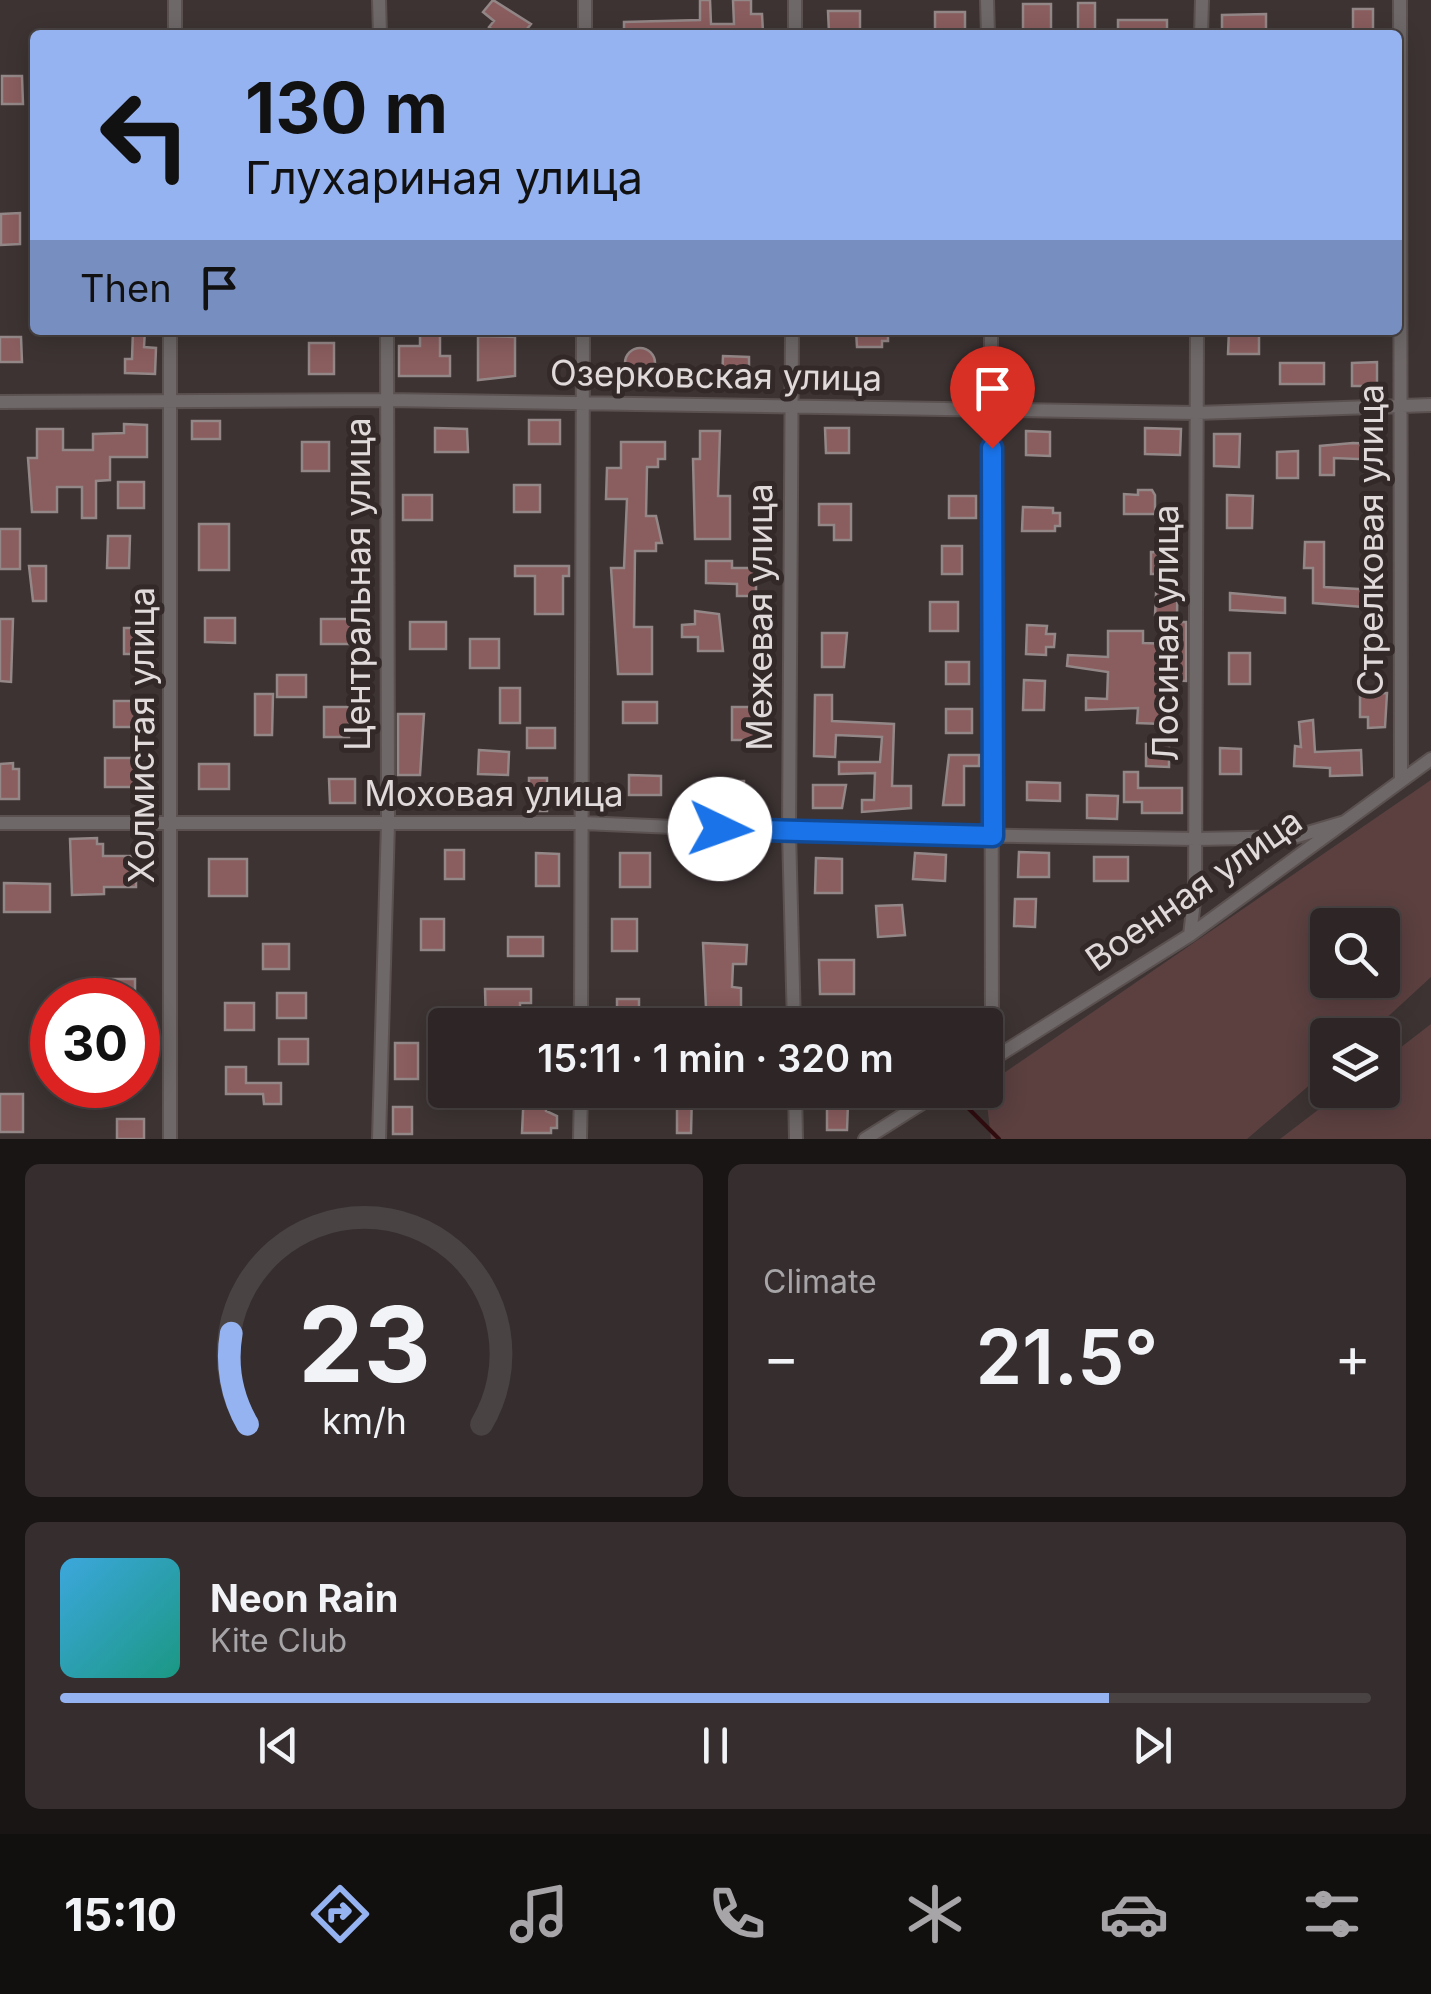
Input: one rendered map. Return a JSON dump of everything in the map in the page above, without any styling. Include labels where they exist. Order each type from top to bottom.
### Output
[{"type":"street","points":[[174,30],[175,0]]},
{"type":"street","points":[[379,0],[380,30]]},
{"type":"street","points":[[585,0],[585,30]]},
{"type":"street","points":[[794,30],[795,0]]},
{"type":"street","points":[[987,0],[988,30]]},
{"type":"street","points":[[1201,30],[1202,0]]},
{"type":"street","name":"Стрелковая улица","points":[[1400,0],[1400,30]]},
{"type":"street","name":"Холмистая улица","points":[[170,335],[170,1139]]},
{"type":"street","name":"Центральная улица","points":[[379,1139],[388,823],[387,335]]},
{"type":"street","points":[[581,1008],[582,335]]},
{"type":"street","name":"Межевая улица","points":[[792,335],[789,832],[794,1008]]},
{"type":"street","points":[[989,1008],[993,836],[991,335]]},
{"type":"street","name":"Лосиная улица","points":[[1190,935],[1196,839],[1197,335]]},
{"type":"street","name":"Стрелковая улица","points":[[1401,781],[1402,335]]},
{"type":"street","name":"Озерковская улица","points":[[0,402],[388,400],[1196,414],[1431,405]]},
{"type":"street","name":"Военная улица","points":[[1003,1053],[1190,935],[1431,759]]},
{"type":"street","name":"Моховая улица","points":[[0,823],[582,823],[789,832],[1196,839],[1294,837],[1345,822]]},
{"type":"street","points":[[580,1108],[580,1139]]},
{"type":"street","points":[[795,1108],[796,1139]]},
{"type":"street","points":[[864,1139],[914,1108]]},
{"type":"shaded area","points":[[1431,780],[1431,977],[1386,1018],[1310,1018],[1310,1085],[1247,1139],[991,1139],[987,1108],[1003,1108],[1003,1074]]},
{"type":"shaded area","points":[[1431,1024],[1431,1139],[1280,1139],[1320,1108],[1400,1108],[1400,1048]]},
{"type":"building","points":[[493,0],[531,24],[526,30],[492,30],[489,27],[494,21],[483,12]]},
{"type":"building","points":[[700,0],[710,0],[711,24],[734,24],[733,0],[751,0],[751,14],[762,14],[763,30],[624,30],[624,22],[700,20]]},
{"type":"building","points":[[1078,3],[1095,3],[1095,30],[1078,30]]},
{"type":"building","points":[[1023,4],[1051,4],[1051,30],[1023,30]]},
{"type":"building","points":[[1353,9],[1373,9],[1373,30],[1353,30]]},
{"type":"building","points":[[828,11],[860,11],[860,30],[829,30]]},
{"type":"building","points":[[935,12],[965,12],[965,30],[935,30]]},
{"type":"building","points":[[1266,14],[1266,30],[1222,30],[1222,15]]},
{"type":"building","points":[[1118,20],[1167,20],[1167,30],[1118,30]]},
{"type":"building","points":[[2,76],[22,76],[23,104],[2,104]]},
{"type":"building","points":[[20,213],[20,244],[1,245],[1,214]]},
{"type":"building","points":[[133,335],[145,335],[144,347],[156,348],[155,374],[125,373],[125,359],[132,359]]},
{"type":"building","points":[[420,335],[440,335],[440,356],[450,356],[450,376],[399,376],[399,346],[420,346]]},
{"type":"building","points":[[856,335],[888,335],[882,347],[857,347]]},
{"type":"building","points":[[1229,335],[1259,335],[1259,354],[1228,354]]},
{"type":"building","points":[[478,336],[515,337],[515,376],[478,380]]},
{"type":"building","points":[[0,337],[21,337],[22,362],[0,362]]},
{"type":"building","points":[[309,343],[334,343],[334,374],[309,374]]},
{"type":"building","points":[[640,348],[650,353],[655,363],[650,373],[640,378],[630,373],[625,363],[630,353]]},
{"type":"building","points":[[723,356],[749,357],[749,368],[742,368],[741,383],[722,382]]},
{"type":"building","points":[[1377,362],[1377,386],[1352,386],[1352,363]]},
{"type":"building","points":[[1280,363],[1324,363],[1324,384],[1280,384]]},
{"type":"building","points":[[529,420],[560,420],[560,444],[529,444]]},
{"type":"building","points":[[192,421],[220,421],[220,439],[192,439]]},
{"type":"building","points":[[124,424],[147,425],[147,457],[110,457],[110,480],[96,481],[96,518],[82,518],[82,487],[57,487],[57,512],[32,512],[28,458],[37,458],[37,429],[63,429],[63,450],[93,450],[93,434],[124,433]]},
{"type":"building","points":[[435,428],[467,429],[468,452],[435,452]]},
{"type":"building","points":[[825,428],[849,428],[849,453],[826,453]]},
{"type":"building","points":[[1145,428],[1181,429],[1180,455],[1145,454]]},
{"type":"building","points":[[700,431],[720,431],[718,496],[730,496],[730,539],[695,539],[693,459],[700,459]]},
{"type":"building","points":[[1026,431],[1050,432],[1050,456],[1026,455]]},
{"type":"building","points":[[1214,434],[1240,434],[1239,467],[1214,466]]},
{"type":"building","points":[[302,442],[329,442],[329,471],[302,471]]},
{"type":"building","points":[[621,442],[665,442],[665,459],[658,459],[658,467],[647,467],[646,516],[656,516],[662,543],[656,543],[656,551],[635,551],[634,627],[652,627],[652,674],[618,674],[611,568],[624,568],[627,499],[606,499],[607,468],[621,468]]},
{"type":"building","points":[[1382,444],[1382,460],[1334,458],[1334,475],[1320,475],[1320,446]]},
{"type":"building","points":[[1298,451],[1298,478],[1277,478],[1277,452]]},
{"type":"building","points":[[118,482],[144,482],[144,508],[118,508]]},
{"type":"building","points":[[514,485],[540,485],[540,512],[514,512]]},
{"type":"building","points":[[1138,490],[1152,490],[1155,514],[1124,514],[1124,494],[1138,495]]},
{"type":"building","points":[[403,495],[432,495],[432,520],[403,520]]},
{"type":"building","points":[[1227,495],[1253,496],[1252,528],[1227,528]]},
{"type":"building","points":[[949,496],[976,496],[976,518],[949,518]]},
{"type":"building","points":[[819,504],[851,504],[851,540],[834,540],[834,525],[819,525]]},
{"type":"building","points":[[1023,507],[1053,508],[1053,513],[1060,513],[1060,526],[1055,526],[1055,531],[1022,531]]},
{"type":"building","points":[[1380,508],[1382,540],[1365,541],[1364,509]]},
{"type":"building","points":[[199,524],[229,524],[229,570],[199,570]]},
{"type":"building","points":[[0,529],[20,529],[20,569],[0,569]]},
{"type":"building","points":[[108,536],[130,536],[129,568],[107,568]]},
{"type":"building","points":[[1305,542],[1324,542],[1324,587],[1375,590],[1375,608],[1313,603],[1313,568],[1304,568]]},
{"type":"building","points":[[942,546],[962,546],[962,574],[942,574]]},
{"type":"building","points":[[1151,552],[1178,553],[1177,616],[1155,615],[1157,574],[1151,574]]},
{"type":"building","points":[[706,561],[732,561],[732,568],[756,568],[756,596],[737,596],[737,584],[706,583]]},
{"type":"building","points":[[29,566],[46,566],[46,601],[33,601]]},
{"type":"building","points":[[515,566],[569,566],[569,576],[563,576],[563,614],[535,614],[535,576],[515,576]]},
{"type":"building","points":[[1230,593],[1285,598],[1285,613],[1230,610]]},
{"type":"building","points":[[930,602],[958,602],[958,631],[930,631]]},
{"type":"building","points":[[695,611],[719,614],[723,651],[698,651],[698,637],[682,637],[682,625],[695,624]]},
{"type":"building","points":[[205,618],[235,618],[235,643],[205,642]]},
{"type":"building","points":[[0,619],[13,619],[11,682],[0,681]]},
{"type":"building","points":[[321,619],[351,619],[351,644],[321,644]]},
{"type":"building","points":[[410,622],[446,622],[446,649],[410,649]]},
{"type":"building","points":[[1172,622],[1186,622],[1186,681],[1165,680],[1163,724],[1137,723],[1138,708],[1086,710],[1086,698],[1107,699],[1108,672],[1067,666],[1068,655],[1108,657],[1108,631],[1143,631],[1143,643],[1172,644]]},
{"type":"building","points":[[1027,625],[1047,626],[1046,634],[1055,634],[1054,647],[1046,647],[1046,655],[1026,654]]},
{"type":"building","points":[[124,628],[148,628],[147,654],[124,654]]},
{"type":"building","points":[[822,633],[847,633],[844,667],[822,667]]},
{"type":"building","points":[[470,639],[499,639],[499,668],[470,668]]},
{"type":"building","points":[[1229,653],[1250,653],[1250,684],[1229,684]]},
{"type":"building","points":[[946,662],[969,662],[969,684],[946,684]]},
{"type":"building","points":[[277,675],[306,675],[306,697],[277,697]]},
{"type":"building","points":[[1024,680],[1045,681],[1044,710],[1023,710]]},
{"type":"building","points":[[500,688],[520,688],[520,723],[500,723]]},
{"type":"building","points":[[1387,693],[1385,727],[1368,728],[1368,717],[1360,717],[1360,694]]},
{"type":"building","points":[[255,694],[273,694],[272,735],[255,735]]},
{"type":"building","points":[[815,695],[832,695],[832,721],[894,724],[892,786],[911,786],[911,808],[862,812],[862,800],[874,800],[875,773],[839,774],[839,762],[880,762],[882,737],[836,735],[835,757],[814,756]]},
{"type":"building","points":[[114,701],[137,701],[137,727],[114,727]]},
{"type":"building","points":[[623,702],[657,702],[657,723],[623,723]]},
{"type":"building","points":[[324,707],[349,707],[349,737],[324,737]]},
{"type":"building","points":[[732,707],[755,707],[755,740],[732,740]]},
{"type":"building","points":[[946,709],[972,709],[972,733],[946,733]]},
{"type":"building","points":[[398,714],[424,714],[420,775],[398,775]]},
{"type":"building","points":[[1313,720],[1315,752],[1361,750],[1362,775],[1330,776],[1330,768],[1294,766],[1295,746],[1301,747],[1299,722]]},
{"type":"building","points":[[527,728],[555,728],[555,748],[527,748]]},
{"type":"building","points":[[1146,744],[1169,744],[1169,767],[1146,766]]},
{"type":"building","points":[[1220,748],[1241,749],[1241,774],[1220,774]]},
{"type":"building","points":[[479,750],[509,752],[508,775],[478,774]]},
{"type":"building","points":[[949,755],[979,755],[979,766],[964,766],[964,805],[943,805]]},
{"type":"building","points":[[105,758],[142,758],[142,787],[105,787]]},
{"type":"building","points":[[13,763],[13,769],[19,769],[19,799],[0,799],[0,764]]},
{"type":"building","points":[[199,764],[229,764],[229,789],[199,789]]},
{"type":"building","points":[[1124,772],[1138,772],[1138,788],[1182,788],[1182,813],[1142,813],[1142,802],[1124,802]]},
{"type":"building","points":[[629,775],[661,776],[661,795],[629,795]]},
{"type":"building","points":[[529,778],[547,778],[547,811],[529,811]]},
{"type":"building","points":[[329,779],[355,779],[355,803],[330,803]]},
{"type":"building","points":[[706,781],[744,781],[744,805],[706,805]]},
{"type":"building","points":[[1027,782],[1060,783],[1060,801],[1027,800]]},
{"type":"building","points":[[813,785],[846,785],[842,808],[813,808]]},
{"type":"building","points":[[1087,795],[1118,796],[1117,819],[1087,818]]},
{"type":"building","points":[[97,838],[97,844],[103,844],[103,856],[136,856],[136,887],[104,887],[104,894],[72,895],[70,839]]},
{"type":"building","points":[[714,848],[737,848],[737,858],[744,859],[744,873],[713,872]]},
{"type":"building","points":[[445,850],[464,850],[464,879],[445,879]]},
{"type":"building","points":[[1019,852],[1049,853],[1049,877],[1018,877]]},
{"type":"building","points":[[536,853],[559,854],[559,886],[536,886]]},
{"type":"building","points":[[620,853],[650,853],[650,887],[620,887]]},
{"type":"building","points":[[915,853],[946,855],[945,881],[913,879]]},
{"type":"building","points":[[1094,857],[1128,857],[1128,881],[1094,881]]},
{"type":"building","points":[[816,858],[842,859],[842,893],[815,893]]},
{"type":"building","points":[[209,859],[247,859],[247,896],[209,896]]},
{"type":"building","points":[[4,883],[50,884],[50,912],[4,912]]},
{"type":"building","points":[[1015,899],[1036,899],[1035,927],[1014,926]]},
{"type":"building","points":[[902,905],[905,935],[878,937],[876,906]]},
{"type":"building","points":[[421,919],[444,919],[444,950],[421,950]]},
{"type":"building","points":[[612,919],[637,919],[637,951],[612,951]]},
{"type":"building","points":[[508,937],[543,937],[543,956],[508,956]]},
{"type":"building","points":[[703,943],[747,945],[746,964],[733,964],[732,987],[741,988],[741,1008],[706,1008]]},
{"type":"building","points":[[263,944],[289,944],[289,969],[263,969]]},
{"type":"building","points":[[819,960],[854,960],[854,994],[820,994]]},
{"type":"building","points":[[485,989],[531,989],[531,1003],[520,1003],[520,1008],[486,1008]]},
{"type":"building","points":[[277,993],[306,993],[306,1018],[277,1018]]},
{"type":"building","points":[[617,999],[639,999],[639,1008],[617,1008]]},
{"type":"building","points":[[225,1003],[254,1003],[254,1030],[225,1030]]},
{"type":"building","points":[[279,1039],[308,1039],[308,1064],[279,1064]]},
{"type":"building","points":[[395,1043],[418,1043],[418,1079],[395,1079]]},
{"type":"building","points":[[226,1067],[246,1067],[246,1083],[281,1083],[281,1104],[264,1104],[263,1094],[226,1094]]},
{"type":"building","points":[[0,1094],[23,1094],[23,1132],[0,1132]]},
{"type":"building","points":[[393,1107],[412,1107],[412,1134],[393,1134]]},
{"type":"building","points":[[523,1108],[546,1108],[557,1116],[557,1128],[551,1128],[551,1133],[522,1133]]},
{"type":"building","points":[[677,1108],[692,1108],[691,1133],[677,1133]]},
{"type":"building","points":[[827,1108],[848,1108],[847,1130],[827,1130]]},
{"type":"building","points":[[117,1119],[144,1119],[144,1139],[117,1139]]},
{"type":"waterway","points":[[968,1108],[999,1139]]},
{"type":"route","points":[[720,829],[993,836],[992,448]]}]
